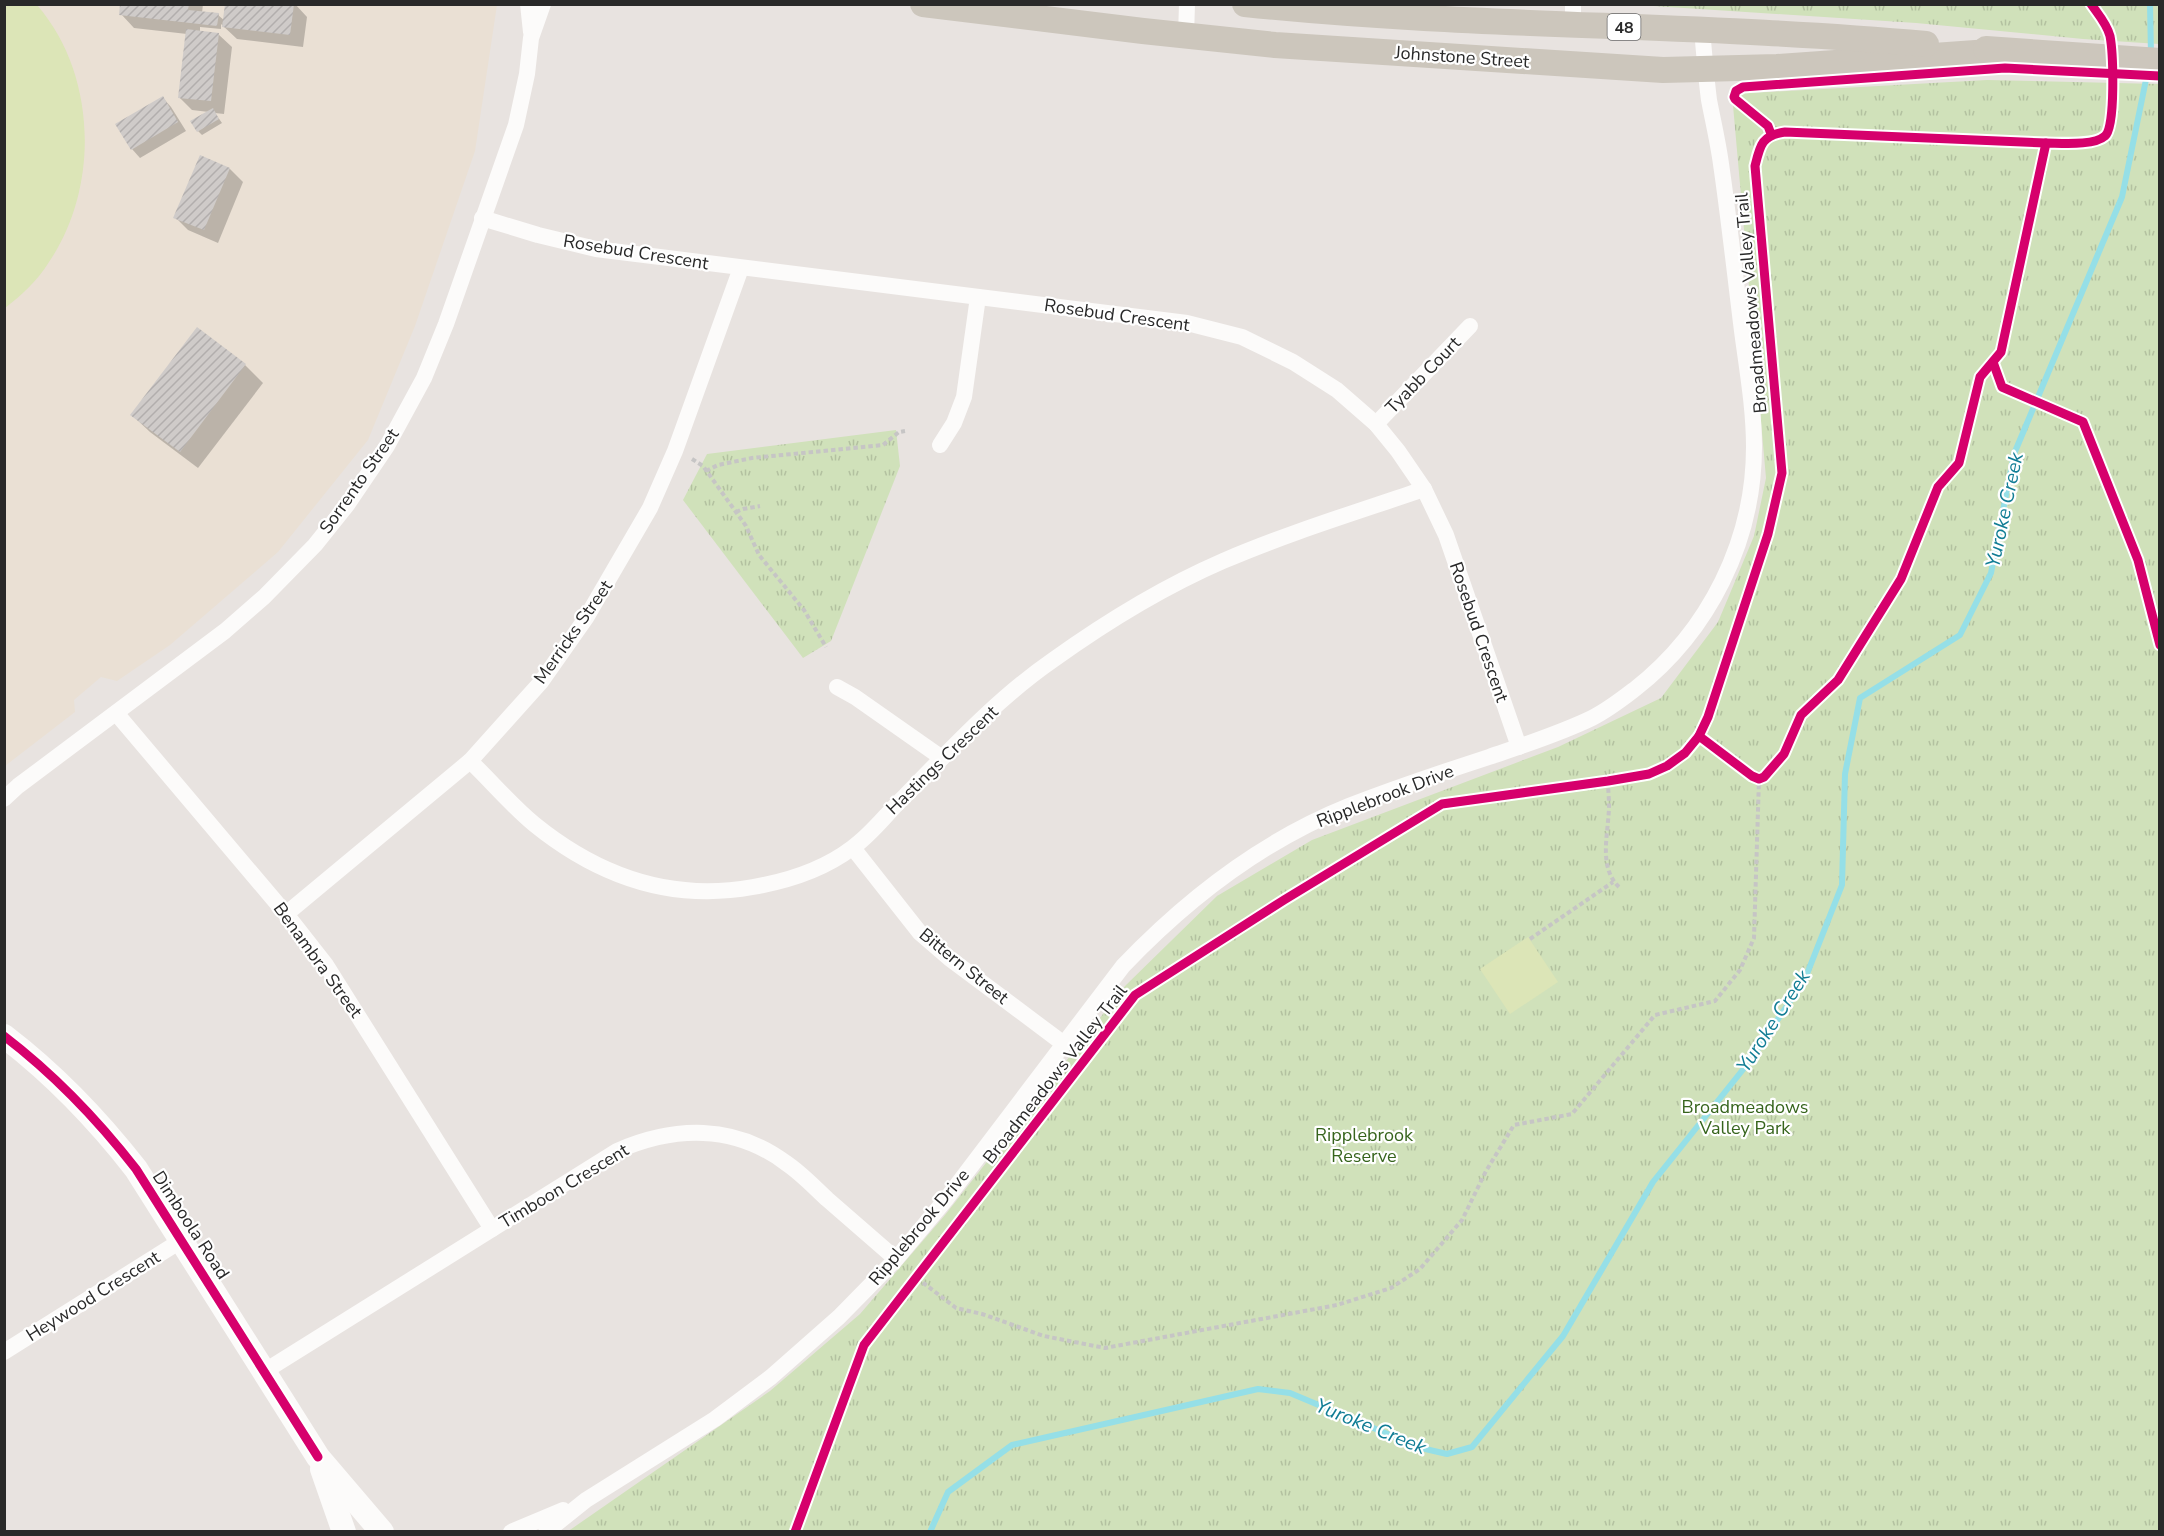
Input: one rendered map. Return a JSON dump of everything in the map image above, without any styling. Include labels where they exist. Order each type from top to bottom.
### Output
[{"type":"main road","name":"Johnstone Street","points":[[923,4],[1275,45],[1663,70],[1777,67],[2004,51]]},
{"type":"main road","name":"Johnstone Street","points":[[1245,4],[1399,16],[1573,15],[1702,29],[1887,40],[2004,51],[2160,61]]},
{"type":"street","name":"Sorrento Street","points":[[4,798],[225,631],[264,597],[315,545],[387,446],[424,378],[446,324],[516,124],[527,74],[531,39],[528,4]]},
{"type":"street","name":"Sorrento Street","points":[[531,39],[543,4]]},
{"type":"street","points":[[1186,36],[1187,4]]},
{"type":"street","name":"Ripplebrook Drive","points":[[546,1532],[586,1500],[715,1419],[771,1377],[839,1317],[896,1259],[947,1198],[1123,966],[1151,937],[1196,897],[1243,862],[1298,830],[1348,806],[1562,732],[1596,716],[1650,677],[1677,650],[1700,620],[1720,587],[1734,554],[1744,525],[1751,488],[1754,449],[1752,407],[1721,160],[1705,69],[1702,29]]},
{"type":"street","name":"Rosebud Crescent","points":[[482,218],[596,249],[1187,323],[1242,337],[1293,362],[1337,390],[1376,424],[1424,489],[1453,556],[1519,747]]},
{"type":"street","name":"Merricks Street","points":[[286,914],[470,761],[541,682],[586,618],[650,508],[675,451],[741,268]]},
{"type":"street","points":[[940,445],[954,423],[964,398],[978,297]]},
{"type":"street","name":"Tyabb Court","points":[[1376,424],[1470,326]]},
{"type":"street","name":"Hastings Crescent","points":[[470,761],[532,822],[559,843],[593,864],[628,879],[660,888],[695,892],[735,890],[778,883],[818,868],[853,848],[999,703],[1049,662],[1092,633],[1158,594],[1222,562],[1424,489]]},
{"type":"street","points":[[837,687],[942,758]]},
{"type":"street","name":"Benambra Street","points":[[116,713],[286,914],[326,965],[492,1229]]},
{"type":"street","name":"Bittern Street","points":[[853,848],[920,933],[949,958],[1064,1044]]},
{"type":"street","name":"Dimboola Road","points":[[4,1036],[63,1085],[102,1126],[136,1169],[318,1457],[382,1532]]},
{"type":"street","name":"Timboon Crescent","points":[[265,1371],[617,1150],[666,1134],[710,1133],[764,1149],[786,1162],[896,1259]]},
{"type":"street","name":"Heywood Crescent","points":[[4,1352],[182,1240]]},
{"type":"street","name":"Dimboola Road","points":[[318,1457],[344,1532]]},
{"type":"street","name":"Ripplebrook Drive","points":[[511,1532],[586,1500]]},
{"type":"path","points":[[706,471],[718,465],[752,458],[883,445],[899,432],[905,431]]},
{"type":"path","points":[[692,459],[706,471],[746,526],[759,555],[804,609],[826,647]]},
{"type":"path","points":[[736,512],[760,506]]},
{"type":"path","points":[[917,1278],[956,1308],[982,1314],[1044,1336],[1105,1348],[1337,1305],[1391,1288],[1420,1269],[1462,1220],[1486,1171],[1514,1125],[1572,1114],[1655,1015],[1715,1001],[1740,970],[1754,939],[1758,777]]},
{"type":"path","points":[[1597,783],[1618,780]]},
{"type":"path","points":[[1608,782],[1607,870],[1613,882],[1620,888]]},
{"type":"path","points":[[1530,939],[1613,882]]},
{"type":"path","points":[[910,1286],[924,1268]]},
{"type":"shaded area","points":[[5,5],[497,5],[475,151],[415,326],[368,440],[278,552],[170,645],[117,681],[101,677],[74,700],[75,712],[5,766]]},
{"type":"green space","points":[[5,4],[37,5],[57,33],[71,64],[81,97],[85,131],[83,166],[77,200],[66,232],[39,275],[5,308]]},
{"type":"green space","points":[[1638,5],[2159,5],[2159,44],[1916,23]]},
{"type":"green space","name":"Broadmeadows Valley Park","points":[[1987,80],[2159,84],[2159,1531],[567,1532],[770,1391],[860,1314],[945,1215],[1125,986],[1217,896],[1312,840],[1558,747],[1661,698],[1718,622],[1754,536],[1766,478],[1732,94]]},
{"type":"green space","points":[[896,430],[900,466],[831,641],[803,658],[683,500],[707,454]]},
{"type":"green space","points":[[1528,937],[1558,982],[1510,1014],[1480,969]]},
{"type":"building","points":[[120,4],[189,4],[188,10],[219,13],[217,26],[119,15]]},
{"type":"building","points":[[225,4],[294,4],[290,35],[222,27]]},
{"type":"building","points":[[186,29],[219,33],[211,101],[178,98]]},
{"type":"building","points":[[163,96],[178,122],[131,150],[115,124]]},
{"type":"building","points":[[213,108],[219,119],[197,132],[190,121]]},
{"type":"building","points":[[200,155],[230,168],[204,230],[173,218]]},
{"type":"building","points":[[197,327],[246,364],[180,452],[130,415]]},
{"type":"waterway","name":"Yuroke Creek","points":[[2150,4],[2151,55]]},
{"type":"waterway","name":"Yuroke Creek","points":[[930,1532],[948,1492],[1012,1445],[1258,1389],[1290,1393],[1421,1448],[1447,1454],[1472,1447],[1563,1336],[1653,1182],[1749,1062],[1805,979],[1842,885],[1845,774],[1860,698],[1960,635],[1991,573],[2014,454],[2122,197],[2149,65]]},
{"type":"cycle path","name":"Broadmeadows Valley Trail","points":[[795,1532],[864,1345],[1135,995],[1284,900],[1442,804],[1649,774],[1667,766],[1685,753],[1699,736],[1759,779],[1764,777],[1784,754],[1801,715],[1838,680],[1901,579],[1938,487],[1959,463],[1980,377],[2001,352],[2046,143],[2093,141],[2105,136],[2108,130],[2113,89],[2110,36],[2105,23],[2091,4]]},
{"type":"cycle path","points":[[1771,134],[1768,126],[1735,99],[1736,91],[1743,87],[2005,68],[2160,76]]},
{"type":"cycle path","name":"Broadmeadows Valley Trail","points":[[1699,736],[1708,717],[1768,534],[1782,473],[1755,166],[1763,142],[1777,133],[1785,132],[2046,143]]},
{"type":"cycle path","points":[[1993,362],[2002,387],[2083,422],[2138,560],[2160,645]]},
{"type":"cycle path","points":[[4,1036],[41,1066],[74,1098],[136,1169],[318,1457]]},
{"type":"park label","name":"Ripplebrook Reserve","points":[[1364,1145]]}]
